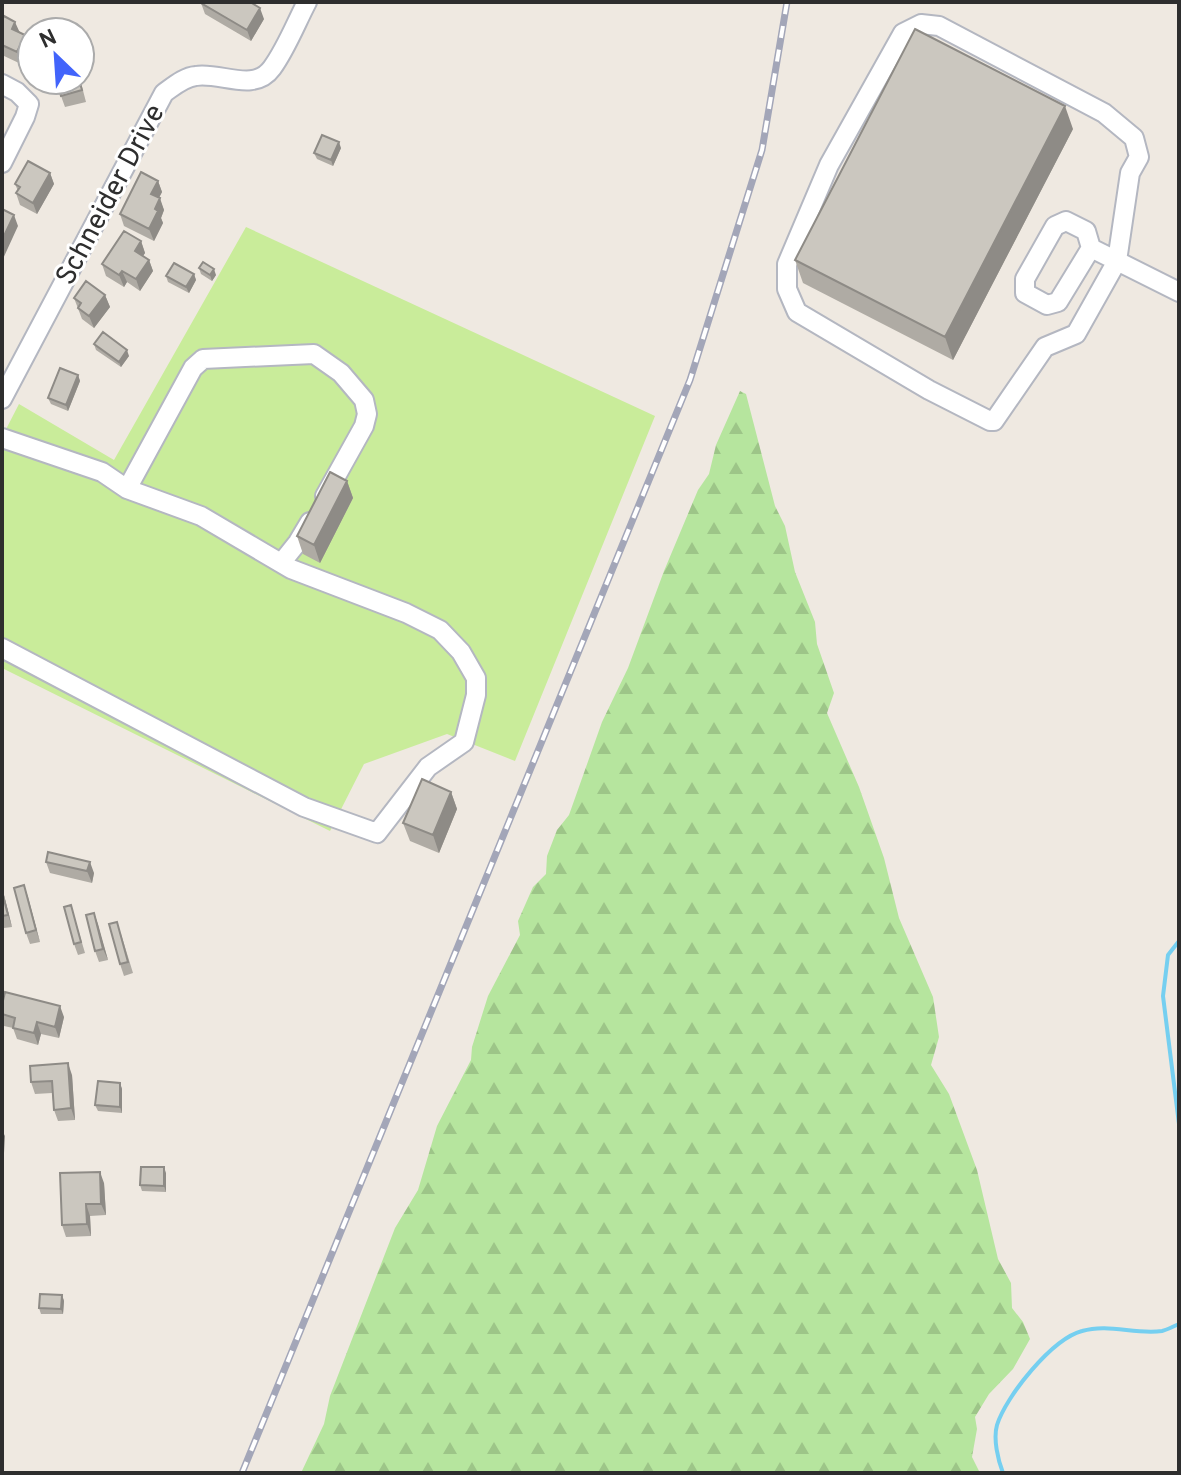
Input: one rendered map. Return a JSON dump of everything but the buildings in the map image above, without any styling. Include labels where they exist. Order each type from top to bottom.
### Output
[{"type":"street","name":"Schneider Drive","points":[[2,399],[164,93],[179,81],[196,76],[246,81],[271,70],[307,2]]},
{"type":"street","points":[[921,24],[939,26],[1104,113],[1134,138],[1139,157],[1130,173],[1117,261],[1076,334],[1045,347],[994,421],[929,390],[797,312],[787,289],[787,264],[829,165],[903,33],[921,24]]},
{"type":"street","points":[[2,84],[17,92],[29,104],[2,163]]},
{"type":"street","points":[[1091,248],[1058,302],[1047,305],[1025,293],[1025,279],[1055,226],[1066,221],[1086,231],[1091,248],[1179,292]]},
{"type":"street","points":[[127,489],[186,379],[203,359],[314,354],[349,382],[364,400],[367,414],[364,426],[306,529],[282,562]]},
{"type":"street","points":[[2,438],[102,472],[127,489],[201,516],[291,569],[406,613],[440,630],[461,652],[476,678],[476,695],[464,742],[428,767],[377,833],[304,807],[169,733],[2,648]]},
{"type":"green space","points":[[246,227],[655,416],[515,761],[447,734],[364,764],[330,831],[2,668],[2,437],[19,404],[114,460]]},
{"type":"green space","points":[[740,391],[746,394],[775,506],[785,526],[795,572],[815,622],[817,644],[834,693],[827,713],[859,787],[884,858],[899,918],[933,997],[939,1037],[931,1065],[949,1094],[977,1170],[998,1259],[1011,1283],[1012,1308],[1023,1322],[1030,1339],[1013,1369],[989,1394],[975,1417],[977,1429],[972,1457],[980,1473],[301,1473],[324,1424],[330,1396],[395,1228],[418,1190],[437,1126],[471,1060],[488,996],[520,935],[518,921],[533,887],[546,874],[547,856],[557,830],[569,815],[602,722],[628,668],[698,490],[709,474],[716,445]]},
{"type":"waterway","points":[[1179,941],[1168,955],[1163,996],[1179,1124]]},
{"type":"waterway","points":[[1003,1473],[996,1437],[1002,1413],[1032,1370],[1057,1345],[1070,1336],[1092,1329],[1152,1332],[1179,1324]]},
{"type":"railway","points":[[242,1473],[690,380],[762,150],[787,2]]}]
